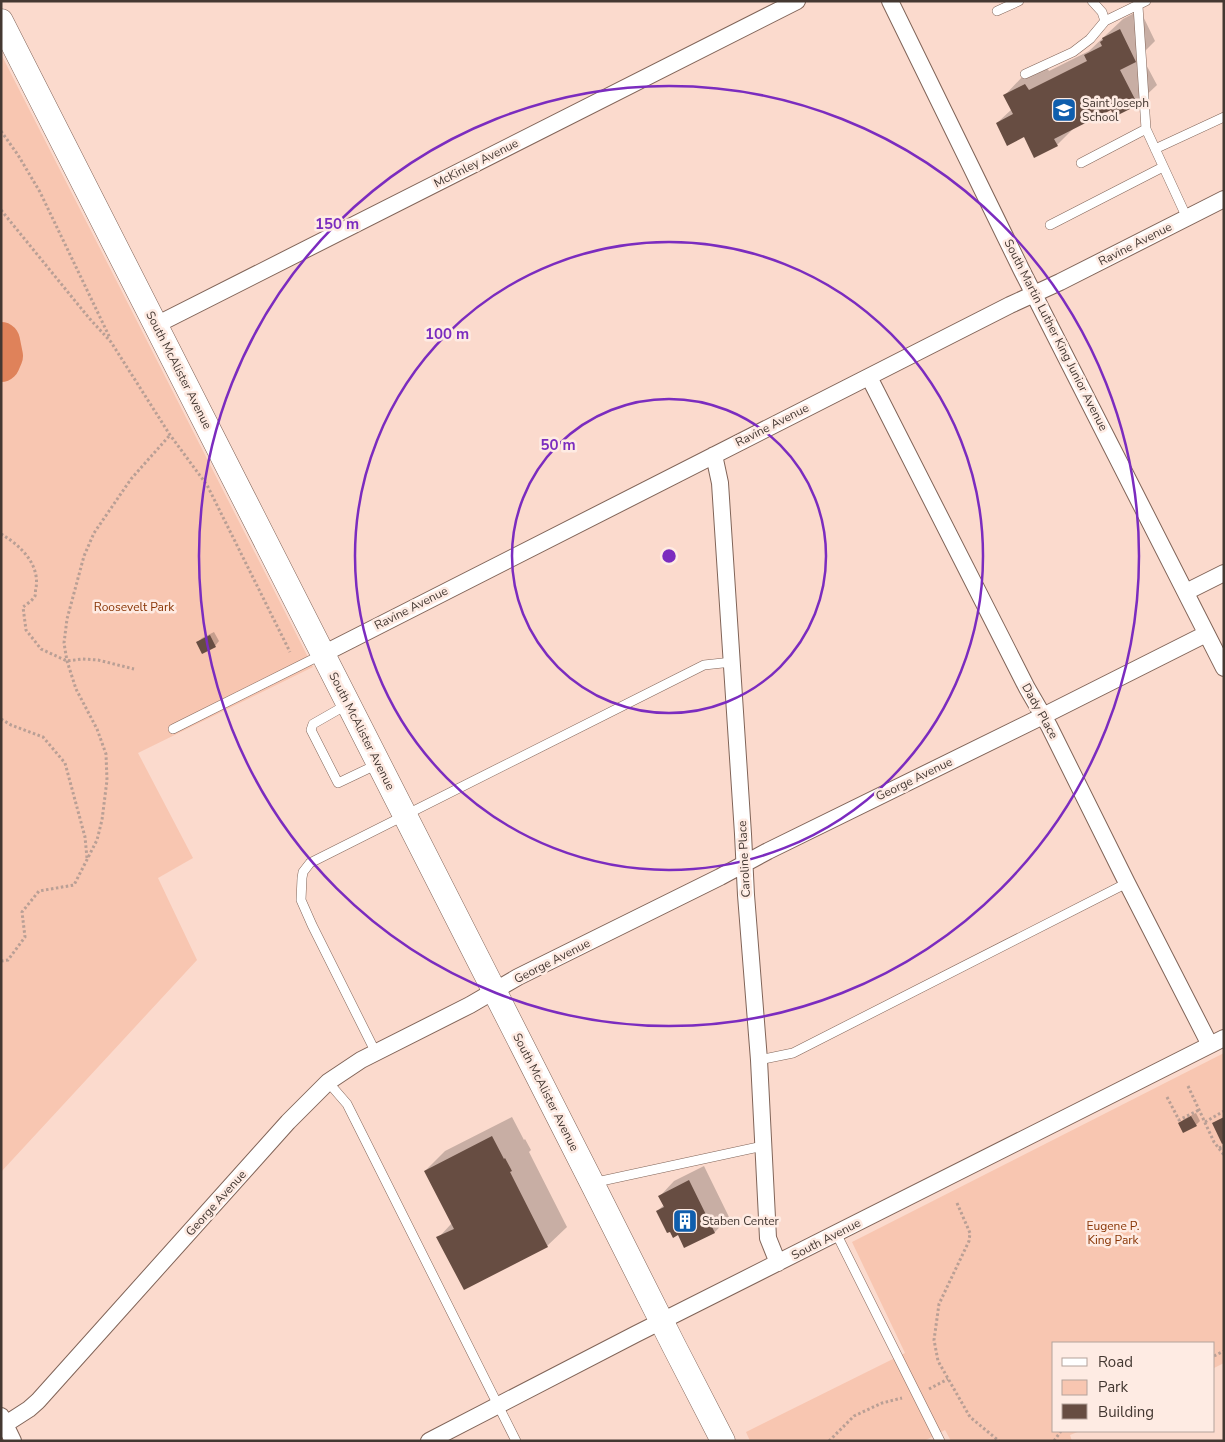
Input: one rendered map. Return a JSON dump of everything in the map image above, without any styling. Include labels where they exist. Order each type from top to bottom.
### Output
[{"type":"street","name":"McKinley Avenue","points":[[156,325],[797,1]]},
{"type":"street","name":"South Martin Luther King Junior Avenue","points":[[890,1],[1034,294],[1224,668]]},
{"type":"street","name":"South McAlister Avenue","points":[[1,21],[723,1441]]},
{"type":"street","name":"Ravine Avenue","points":[[322,654],[714,454],[1224,199]]},
{"type":"street","name":"Dady Place","points":[[869,376],[1127,883],[1217,1041]]},
{"type":"street","name":"Caroline Place","points":[[714,454],[720,483],[744,864],[759,1060],[768,1238],[778,1263]]},
{"type":"street","points":[[1186,592],[1224,573]]},
{"type":"street","name":"George Avenue","points":[[3,1423],[38,1401],[288,1122],[328,1082],[361,1060],[470,1005],[518,977],[1206,634]]},
{"type":"street","name":"South Avenue","points":[[429,1441],[661,1321],[1217,1041]]},
{"type":"street","points":[[3,1423],[13,1441]]},
{"type":"lane","points":[[997,11],[1018,1]]},
{"type":"lane","points":[[1092,1],[1102,12],[1105,21]]},
{"type":"lane","points":[[1025,74],[1073,52],[1090,39],[1105,21],[1146,1]]},
{"type":"lane","points":[[1138,6],[1146,129],[1187,218]]},
{"type":"lane","points":[[1155,149],[1224,117]]},
{"type":"lane","points":[[1081,163],[1146,129]]},
{"type":"lane","points":[[1050,225],[1163,167]]},
{"type":"lane","points":[[174,729],[322,654]]},
{"type":"lane","points":[[376,1053],[306,913],[302,900],[302,878],[306,867],[314,860],[704,665],[732,662]]},
{"type":"lane","points":[[348,704],[313,724],[311,730],[313,735],[338,784],[378,764]]},
{"type":"lane","points":[[759,1060],[793,1053],[1127,883]]},
{"type":"lane","points":[[328,1082],[347,1104],[516,1441]]},
{"type":"lane","points":[[592,1183],[763,1146]]},
{"type":"lane","points":[[836,1233],[940,1441]]},
{"type":"path","points":[[1,131],[40,192],[111,342]]},
{"type":"path","points":[[1,210],[120,354],[170,435],[207,486],[290,652]]},
{"type":"path","points":[[1,961],[8,960],[25,937],[22,912],[39,891],[74,885],[97,840],[102,820],[107,780],[106,754],[97,729],[76,689],[67,661],[64,643],[67,619],[84,556],[94,533],[131,478],[170,435]]},
{"type":"path","points":[[1,534],[20,547],[28,557],[34,571],[37,582],[34,596],[23,607],[26,630],[41,649],[67,661],[82,659],[98,660],[134,669]]},
{"type":"path","points":[[1,719],[43,737],[65,763],[85,837],[88,859]]},
{"type":"path","points":[[1188,1086],[1214,1142],[1224,1154]]},
{"type":"path","points":[[1167,1097],[1179,1120],[1199,1110]]},
{"type":"path","points":[[1205,1122],[1224,1111]]},
{"type":"path","points":[[1219,1148],[1224,1146]]},
{"type":"path","points":[[957,1203],[970,1233],[969,1241],[939,1304],[934,1340],[938,1361],[970,1417],[999,1441]]},
{"type":"path","points":[[829,1441],[854,1416],[867,1409],[890,1401],[917,1396],[948,1379]]},
{"type":"green space","name":"Roosevelt Park","points":[[1,54],[313,667],[138,753],[193,858],[158,878],[197,960],[1,1172]]},
{"type":"green space","name":"Eugene P. King Park","points":[[1224,1053],[1224,1363],[1215,1368],[1215,1342],[1052,1342],[1052,1432],[1078,1432],[1070,1435],[1072,1441],[951,1441],[945,1430],[924,1441],[750,1441],[746,1432],[905,1353],[852,1242]]},
{"type":"building","points":[[1120,29],[1136,62],[1120,70],[1138,105],[1114,117],[1111,110],[1054,139],[1058,146],[1034,158],[1024,137],[1007,146],[996,123],[1013,114],[1003,95],[1025,84],[1029,90],[1087,61],[1084,55],[1102,46],[1100,42],[1103,40],[1102,38]]},
{"type":"building","points":[[210,635],[216,647],[202,654],[196,642]]},
{"type":"building","points":[[1191,1116],[1197,1126],[1183,1133],[1178,1123]]},
{"type":"building","points":[[1224,1117],[1224,1143],[1222,1144],[1212,1123]]},
{"type":"building","points":[[492,1136],[512,1171],[510,1172],[548,1247],[464,1290],[436,1237],[454,1229],[424,1171]]},
{"type":"building","name":"Staben Center","points":[[689,1180],[715,1233],[684,1248],[678,1235],[673,1238],[670,1232],[667,1233],[656,1211],[664,1207],[658,1196]]},
{"type":"waterway","points":[[1,341],[4,356],[1,363]]},
{"type":"place","name":"Saint Joseph School","points":[[1064,110]]},
{"type":"place","name":"Staben Center","points":[[685,1221]]}]
